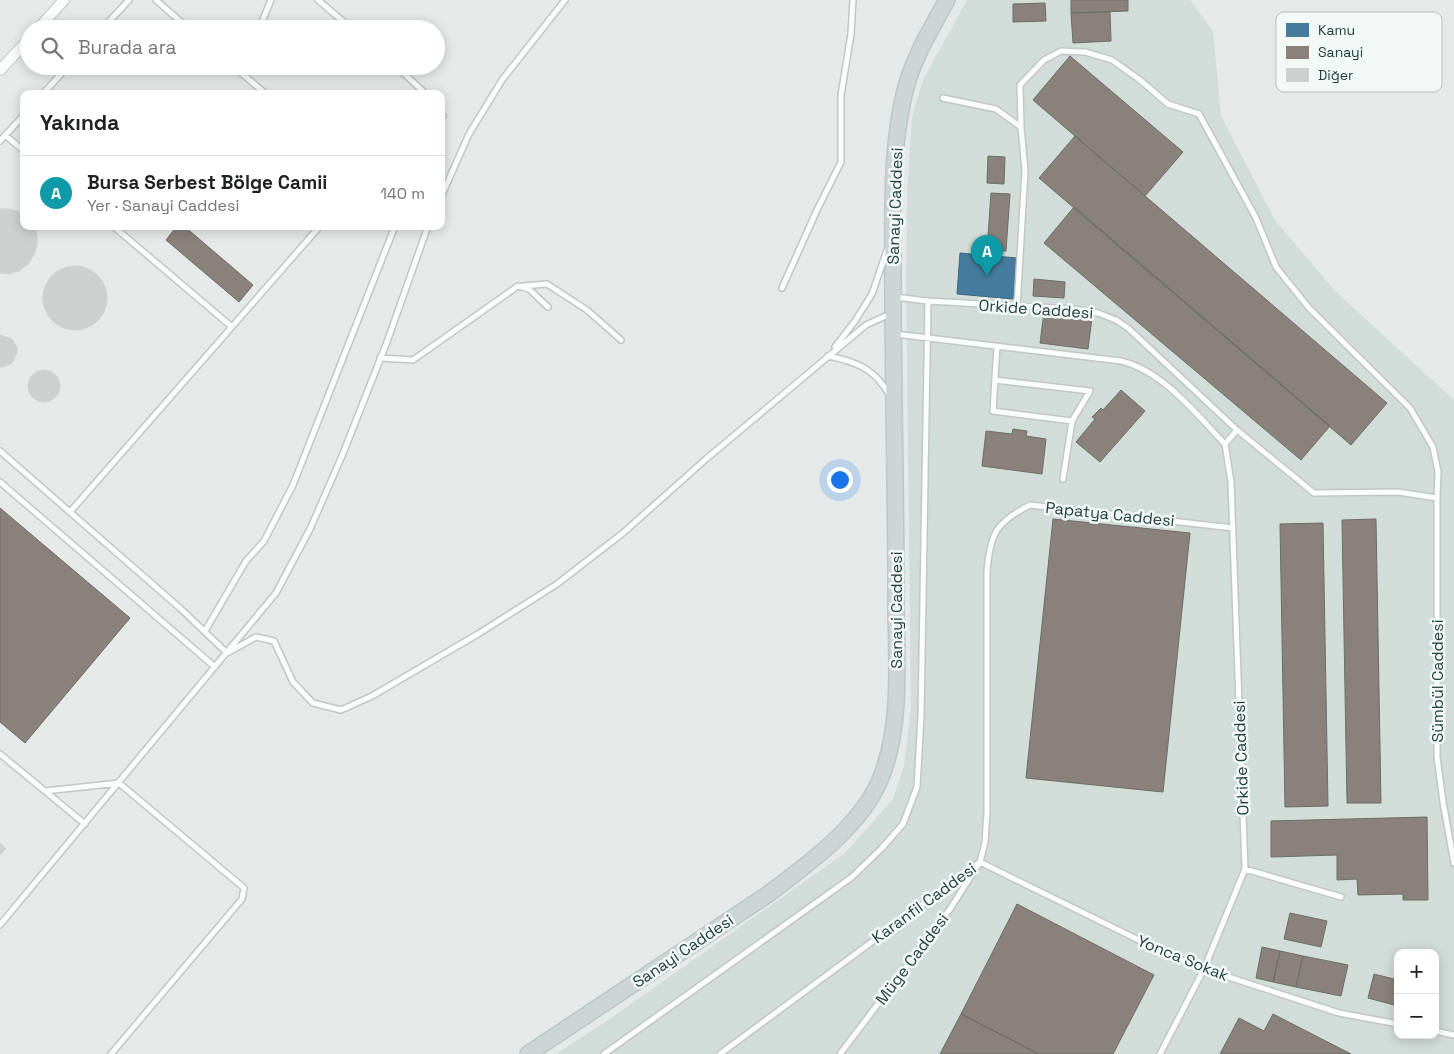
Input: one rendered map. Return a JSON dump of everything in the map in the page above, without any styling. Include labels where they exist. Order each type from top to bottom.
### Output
[{"type":"main road","name":"Sanayi Caddesi","points":[[528,1054],[796,874],[848,826],[867,804],[879,782],[890,749],[895,712],[896,520],[892,313],[897,135],[905,91],[916,60],[948,0]]},
{"type":"street","points":[[46,20],[64,0]]},
{"type":"street","points":[[0,70],[20,49]]},
{"type":"lane","points":[[110,20],[129,0]]},
{"type":"lane","points":[[156,0],[179,20]]},
{"type":"lane","points":[[263,20],[271,0]]},
{"type":"lane","points":[[318,0],[341,20]]},
{"type":"lane","points":[[445,188],[469,134],[502,80],[564,0]]},
{"type":"lane","points":[[782,288],[841,162],[841,95],[850,34],[852,0]]},
{"type":"lane","name":"Sümbül Caddesi","points":[[1021,126],[1020,85],[1044,60],[1061,50],[1085,52],[1112,60],[1140,80],[1168,104],[1199,114],[1256,218],[1276,266],[1309,308],[1410,408],[1433,447],[1438,472],[1437,757],[1454,863]]},
{"type":"lane","points":[[47,90],[60,75]]},
{"type":"lane","points":[[244,75],[261,90]]},
{"type":"lane","points":[[406,75],[422,90]]},
{"type":"lane","points":[[944,98],[996,109],[1021,126],[1025,171],[1017,307]]},
{"type":"lane","points":[[0,141],[20,119]]},
{"type":"lane","points":[[5,135],[20,148]]},
{"type":"lane","points":[[828,356],[855,321],[872,294],[893,229]]},
{"type":"lane","points":[[117,230],[232,327]]},
{"type":"lane","points":[[70,512],[317,230]]},
{"type":"lane","points":[[205,631],[246,561],[264,541],[293,485],[393,230]]},
{"type":"lane","points":[[0,925],[276,593],[310,529],[342,456],[427,230]]},
{"type":"lane","points":[[380,358],[413,360],[518,286],[547,284],[587,310],[621,340]]},
{"type":"lane","points":[[520,286],[529,289],[548,308]]},
{"type":"lane","name":"Orkide Caddesi","points":[[893,297],[1017,307],[1074,309],[1098,313],[1116,320],[1128,328],[1237,430],[1314,493],[1398,492],[1437,498]]},
{"type":"lane","points":[[604,1054],[852,877],[882,848],[903,824],[917,787],[920,734],[928,301]]},
{"type":"lane","points":[[227,652],[256,636],[274,641],[293,682],[313,703],[341,710],[372,696],[478,634],[557,584],[622,533],[706,459],[866,325],[892,313]]},
{"type":"lane","points":[[892,334],[1135,364],[1154,376],[1185,402],[1225,444],[1237,430]]},
{"type":"lane","points":[[997,346],[993,411],[1072,421]]},
{"type":"lane","points":[[828,356],[852,361],[870,372],[882,382],[894,403]]},
{"type":"lane","points":[[995,380],[1090,391],[1072,421],[1063,479]]},
{"type":"lane","name":"Orkide Caddesi","points":[[1160,1054],[1204,969],[1245,869],[1231,482],[1225,444]]},
{"type":"lane","points":[[0,451],[227,652]]},
{"type":"lane","points":[[0,482],[215,667]]},
{"type":"lane","name":"Papatya Caddesi","points":[[996,530],[1011,515],[1030,505],[1233,528]]},
{"type":"lane","name":"Karanfil Caddesi","points":[[720,1054],[980,862],[985,842],[987,812],[988,550],[996,530]]},
{"type":"lane","points":[[0,754],[85,824]]},
{"type":"lane","points":[[45,792],[118,783],[244,888],[242,899],[111,1054]]},
{"type":"lane","name":"Yonca Sokak","points":[[980,862],[1163,952],[1204,969],[1339,1013],[1394,1023]]},
{"type":"lane","name":"Müge Caddesi","points":[[840,1054],[950,909],[980,862]]},
{"type":"lane","points":[[1245,869],[1340,897]]},
{"type":"lane","points":[[1439,1032],[1454,1035]]},
{"type":"lane","points":[[729,1048],[733,1054]]},
{"type":"shaded area","points":[[967,0],[1190,0],[1213,31],[1221,116],[1275,220],[1334,290],[1454,400],[1454,1054],[556,1054],[611,1018],[845,853],[893,799],[904,766],[911,707],[906,277],[907,194],[912,116],[923,80]]},
{"type":"building: Kamu","points":[[960,253],[1017,258],[1013,299],[957,294]]},
{"type":"building: Sanayi","points":[[1071,0],[1128,0],[1128,11],[1071,13]]},
{"type":"building: Sanayi","points":[[1045,3],[1046,21],[1013,22],[1013,4]]},
{"type":"building: Sanayi","points":[[1110,12],[1111,41],[1073,43],[1071,13]]},
{"type":"building: Sanayi","points":[[1070,56],[1183,152],[1145,196],[1033,100]]},
{"type":"building: Sanayi","points":[[1075,136],[1387,403],[1351,445],[1039,178]]},
{"type":"building: Sanayi","points":[[988,156],[1005,157],[1004,184],[987,183]]},
{"type":"building: Sanayi","points":[[991,193],[1010,194],[1006,251],[987,250]]},
{"type":"building: Sanayi","points":[[1074,207],[1330,426],[1301,460],[1044,243]]},
{"type":"building: Sanayi","points":[[174,230],[189,230],[253,285],[239,302],[166,240]]},
{"type":"building: Sanayi","points":[[1034,279],[1065,282],[1064,298],[1033,296]]},
{"type":"building: Sanayi","points":[[1044,312],[1092,318],[1088,349],[1040,343]]},
{"type":"building: Sanayi","points":[[1121,390],[1145,411],[1100,462],[1076,442],[1095,419],[1092,417],[1101,408],[1103,410]]},
{"type":"building: Sanayi","points":[[1013,429],[1027,431],[1026,436],[1046,439],[1042,474],[982,466],[986,431],[1012,434]]},
{"type":"building: Sanayi","points":[[0,508],[130,618],[25,743],[0,722]]},
{"type":"building: Sanayi","points":[[1053,519],[1190,533],[1163,792],[1026,778]]},
{"type":"building: Sanayi","points":[[1376,519],[1381,803],[1347,803],[1342,520]]},
{"type":"building: Sanayi","points":[[1323,523],[1328,806],[1285,807],[1280,524]]},
{"type":"building: Sanayi","points":[[1427,817],[1428,900],[1403,900],[1403,894],[1358,895],[1357,879],[1337,880],[1337,855],[1271,857],[1271,821]]},
{"type":"building: Sanayi","points":[[1017,904],[1154,975],[1113,1054],[1039,1054],[961,1014]]},
{"type":"building: Sanayi","points":[[1290,913],[1327,921],[1321,947],[1284,939]]},
{"type":"building: Sanayi","points":[[1262,947],[1280,951],[1273,982],[1256,978]]},
{"type":"building: Sanayi","points":[[1280,951],[1303,956],[1296,987],[1273,982]]},
{"type":"building: Sanayi","points":[[1303,956],[1348,965],[1341,996],[1296,987]]},
{"type":"building: Sanayi","points":[[1374,974],[1394,979],[1394,1005],[1368,998]]},
{"type":"building: Sanayi","points":[[961,1014],[1039,1054],[940,1054]]},
{"type":"building: Sanayi","points":[[1273,1014],[1351,1054],[1220,1054],[1239,1018],[1264,1031]]},
{"type":"building: Diğer","points":[[0,209],[18,211],[20,212],[20,230],[35,230],[37,245],[34,255],[28,264],[19,271],[9,274],[0,273]]},
{"type":"building: Diğer","points":[[69,266],[81,266],[98,275],[105,286],[107,298],[105,310],[98,321],[81,330],[69,330],[57,325],[48,316],[43,304],[43,292],[48,280],[57,271]]},
{"type":"building: Diğer","points":[[0,335],[12,339],[17,348],[17,353],[12,363],[3,367],[0,367]]},
{"type":"building: Diğer","points":[[44,370],[50,371],[55,375],[59,380],[59,392],[55,397],[50,401],[44,402],[38,401],[33,397],[29,392],[28,386],[29,380],[33,375],[38,371]]},
{"type":"building: Diğer","points":[[0,843],[6,849],[0,855]]},
{"type":"place","name":"Bursa Serbest Bölge Camii","points":[[987,276]]}]
